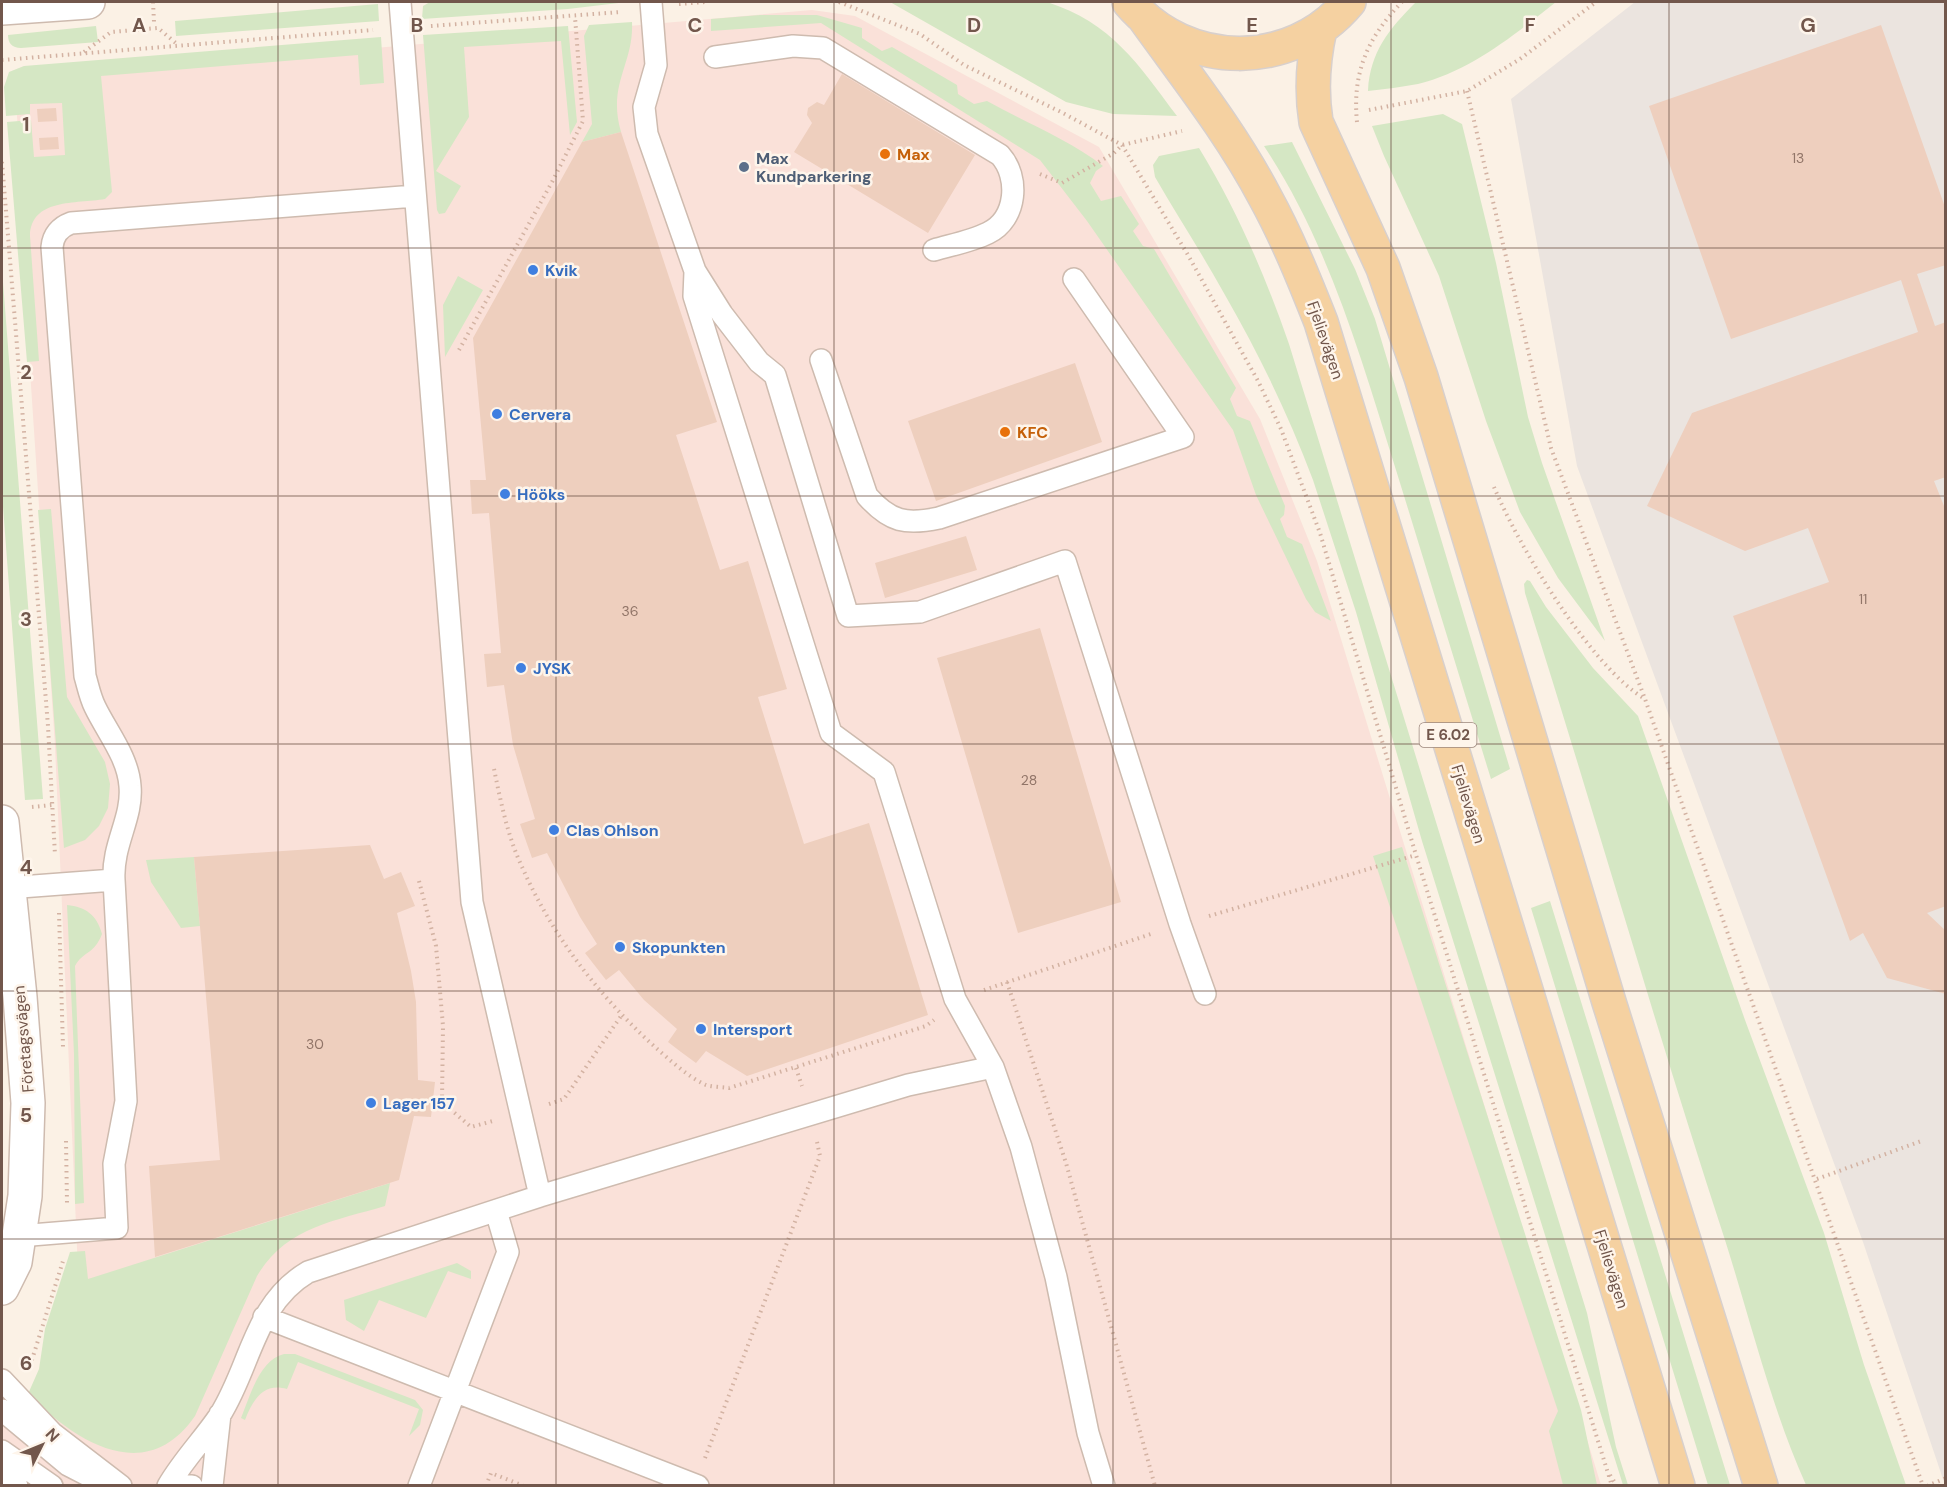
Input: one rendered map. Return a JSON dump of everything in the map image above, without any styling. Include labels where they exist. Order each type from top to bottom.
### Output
[{"type":"main road","name":"Fjelievägen","points":[[1137,10],[1160,30],[1194,47],[1231,54],[1277,49],[1340,10]]},
{"type":"main road","name":"Fjelievägen","points":[[1137,10],[1198,91],[1264,194],[1295,257],[1321,322],[1678,1485]]},
{"type":"main road","name":"Fjelievägen","points":[[1340,10],[1314,70],[1313,102],[1316,122],[1383,268],[1421,377],[1606,991],[1761,1485]]},
{"type":"street","points":[[2,8],[88,2]]},
{"type":"street","name":"Företagsvägen","points":[[2,822],[4,888],[20,998],[28,1102],[26,1196],[15,1262],[2,1288]]},
{"type":"lane","points":[[400,2],[472,902],[540,1196]]},
{"type":"lane","points":[[652,5],[656,65],[646,93],[644,121],[683,243],[695,271],[722,314],[759,362],[775,375],[848,616],[920,612],[1065,561],[1180,924],[1205,994]]},
{"type":"lane","points":[[715,57],[793,46],[823,48],[996,152],[1011,172],[1013,194],[1000,224],[988,233],[934,250]]},
{"type":"lane","points":[[20,1236],[117,1228],[114,1164],[126,1101],[114,880],[116,847],[129,810],[130,786],[124,762],[93,704],[85,676],[52,247],[54,238],[60,228],[71,223],[415,196]]},
{"type":"lane","points":[[695,271],[694,296],[831,733],[884,772],[955,999],[993,1067],[1021,1148],[1053,1266],[1088,1432],[1104,1485]]},
{"type":"lane","points":[[821,360],[867,496],[879,509],[902,521],[917,523],[939,518],[1183,437],[1074,279]]},
{"type":"lane","points":[[4,888],[114,880]]},
{"type":"lane","points":[[169,1485],[189,1452],[220,1414],[264,1317],[274,1301],[295,1279],[323,1264],[908,1085],[993,1067]]},
{"type":"lane","points":[[419,1485],[508,1252],[496,1210]]},
{"type":"lane","points":[[264,1317],[698,1485]]},
{"type":"lane","points":[[6,1395],[68,1465],[109,1485]]},
{"type":"lane","points":[[6,1395],[121,1485]]},
{"type":"lane","points":[[212,1485],[220,1414]]},
{"type":"lane","points":[[2,1451],[52,1485]]},
{"type":"lane","points":[[2,1474],[17,1485]]},
{"type":"lane","points":[[169,1485],[192,1485]]},
{"type":"path","points":[[153,2],[154,22]]},
{"type":"path","points":[[2,60],[402,27],[574,17],[652,5],[705,2]]},
{"type":"path","points":[[838,2],[920,34],[989,78],[1061,112],[1122,145],[1247,360],[1281,429],[1320,533],[1419,866],[1612,1485]]},
{"type":"path","points":[[1360,132],[1356,88],[1363,56],[1376,30],[1402,2]]},
{"type":"path","points":[[1369,110],[1467,91],[1520,59],[1596,2]]},
{"type":"path","points":[[457,358],[583,121],[574,17]]},
{"type":"path","points":[[84,52],[111,32],[158,28],[177,44]]},
{"type":"path","points":[[1467,91],[1551,448],[1645,699],[1925,1485],[1946,1478]]},
{"type":"path","points":[[1011,172],[1035,172],[1062,183],[1114,153],[1122,145],[1186,130]]},
{"type":"path","points":[[2,162],[47,714],[58,884],[63,1050]]},
{"type":"path","points":[[1491,480],[1512,525],[1569,616],[1625,686],[1645,699]]},
{"type":"path","points":[[493,764],[502,807],[522,869],[556,929],[585,972],[621,1016],[670,1060],[707,1085],[729,1088],[926,1026],[935,1018]]},
{"type":"path","points":[[1007,982],[1066,1163],[1155,1485]]},
{"type":"path","points":[[705,1464],[706,1454],[820,1156],[796,1068]]},
{"type":"path","points":[[6,1395],[25,1383],[64,1258],[65,1134]]},
{"type":"path","points":[[1817,1179],[1924,1140]]},
{"type":"path","points":[[1608,1472],[1617,1485]]},
{"type":"path","points":[[486,1485],[491,1473],[524,1485]]},
{"type":"shaded area","points":[[1635,2],[1945,2],[1945,1485],[1863,1242],[1577,466],[1511,99]]},
{"type":"shaded area","points":[[812,10],[855,16],[1099,147],[1260,419],[1317,561],[1601,1485],[2,1486],[2,1419],[47,1385],[78,1271],[55,746],[26,310],[16,94],[29,78]]},
{"type":"green space","points":[[430,2],[627,2],[568,9],[422,19],[423,6]]},
{"type":"green space","points":[[890,2],[1047,2],[1070,11],[1089,21],[1122,47],[1177,116],[1113,114],[1066,102]]},
{"type":"green space","points":[[1416,2],[1556,2],[1491,50],[1456,70],[1418,84],[1368,91],[1377,53],[1389,32]]},
{"type":"green space","points":[[378,4],[379,21],[176,36],[175,21]]},
{"type":"green space","points":[[760,15],[817,15],[862,28],[862,38],[882,51],[892,47],[957,85],[958,94],[974,104],[987,101],[1061,139],[1103,166],[1096,171],[1090,183],[1101,201],[1121,196],[1139,224],[1133,231],[1143,246],[1154,249],[1236,388],[1230,399],[1237,416],[1250,421],[1285,506],[1284,515],[1280,519],[1287,537],[1302,544],[1331,621],[1315,612],[1306,599],[1256,495],[1233,430],[1087,221],[1040,160],[821,23],[711,31],[711,19]]},
{"type":"green space","points":[[632,22],[632,37],[617,100],[621,132],[582,142],[592,124],[584,36],[589,25]]},
{"type":"green space","points":[[96,26],[98,42],[18,48],[10,43],[8,38],[8,35]]},
{"type":"green space","points":[[568,26],[577,122],[570,135],[561,41],[464,47],[469,117],[436,171],[461,186],[445,213],[439,214],[423,35]]},
{"type":"green space","points":[[381,37],[384,83],[360,85],[358,55],[101,76],[112,192],[105,199],[57,205],[47,209],[38,215],[32,224],[30,236],[39,361],[27,362],[7,122],[31,120],[34,157],[65,155],[62,103],[30,104],[30,114],[6,116],[4,87],[9,72],[24,66]]},
{"type":"green space","points":[[1443,114],[1462,124],[1496,263],[1528,417],[1605,641],[1558,578],[1520,512],[1486,421],[1439,276],[1372,126]]},
{"type":"green space","points":[[1292,142],[1355,269],[1375,319],[1510,769],[1491,779],[1356,344],[1307,222],[1264,146]]},
{"type":"green space","points":[[1199,148],[1226,195],[1249,243],[1289,344],[1587,1313],[1616,1447],[1628,1485],[1623,1485],[1422,841],[1356,612],[1313,480],[1284,409],[1250,340],[1155,177],[1153,165],[1159,156]]},
{"type":"green space","points":[[2,269],[43,799],[25,800],[2,493]]},
{"type":"green space","points":[[458,276],[483,290],[445,357],[443,305]]},
{"type":"green space","points":[[51,509],[67,697],[105,762],[110,784],[108,808],[99,826],[85,840],[64,848],[38,510]]},
{"type":"green space","points":[[1527,580],[1530,581],[1546,607],[1593,668],[1638,716],[1745,1020],[1824,1233],[1864,1365],[1906,1485],[1806,1485],[1782,1425],[1762,1364],[1674,1079],[1525,593],[1524,584]]},
{"type":"green space","points":[[1402,847],[1581,1410],[1597,1485],[1563,1485],[1549,1431],[1558,1411],[1373,856]]},
{"type":"green space","points":[[194,857],[200,926],[181,928],[151,882],[146,860]]},
{"type":"green space","points":[[1550,901],[1730,1485],[1708,1485],[1531,908]]},
{"type":"green space","points":[[67,905],[90,913],[102,934],[96,946],[75,966],[84,1203],[75,1204],[74,1054]]},
{"type":"green space","points":[[390,1183],[385,1206],[313,1228],[282,1246],[269,1260],[257,1276],[195,1416],[176,1437],[155,1449],[133,1453],[111,1450],[67,1428],[28,1394],[39,1369],[45,1329],[70,1252],[85,1251],[88,1279]]},
{"type":"green space","points":[[457,1263],[471,1271],[471,1279],[448,1271],[426,1318],[379,1300],[364,1331],[346,1320],[344,1300]]},
{"type":"green space","points":[[284,1354],[295,1354],[415,1400],[423,1410],[420,1425],[409,1436],[419,1409],[298,1362],[287,1389],[265,1390],[255,1400],[245,1420],[241,1418],[256,1380],[262,1371],[275,1358]]},
{"type":"building","points":[[1881,25],[1946,210],[1946,265],[1917,274],[1935,326],[1946,322],[1946,477],[1934,481],[1946,511],[1946,906],[1927,913],[1946,931],[1946,994],[1887,978],[1863,933],[1850,941],[1733,616],[1829,582],[1808,528],[1745,551],[1647,506],[1692,413],[1918,332],[1901,280],[1731,339],[1649,106]]},
{"type":"building","name":"Max","points":[[842,74],[975,155],[928,233],[794,152],[812,123],[807,115],[808,108],[817,102],[824,105]]},
{"type":"building","points":[[56,108],[57,121],[38,122],[37,109]]},
{"type":"building","points":[[621,132],[717,422],[676,435],[720,570],[748,561],[787,689],[758,697],[804,844],[869,823],[928,1015],[747,1076],[706,1051],[696,1063],[681,1052],[668,1042],[677,1029],[644,1000],[619,970],[606,980],[585,953],[597,944],[580,917],[547,853],[532,858],[520,824],[535,819],[513,745],[504,685],[487,687],[484,654],[501,653],[489,513],[472,514],[470,480],[486,480],[473,338],[582,142]]},
{"type":"building","points":[[58,137],[59,149],[40,150],[39,138]]},
{"type":"building","name":"KFC","points":[[1075,363],[1102,442],[936,501],[908,421]]},
{"type":"building","points":[[966,536],[977,570],[885,598],[875,563]]},
{"type":"building","points":[[1040,628],[1121,902],[1018,933],[937,658]]},
{"type":"building","points":[[370,845],[384,879],[401,872],[415,906],[397,913],[416,1002],[418,1080],[435,1082],[431,1117],[414,1116],[399,1180],[155,1257],[149,1166],[220,1160],[194,857]]},
{"type":"place","name":"Max","points":[[885,154]]},
{"type":"place","name":"Max Kundparkering","points":[[744,167]]},
{"type":"place","name":"Kvik","points":[[533,270]]},
{"type":"place","name":"Cervera","points":[[497,414]]},
{"type":"place","name":"KFC","points":[[1005,432]]},
{"type":"place","name":"Hööks","points":[[505,494]]},
{"type":"place","name":"JYSK","points":[[521,668]]},
{"type":"place","name":"Clas Ohlson","points":[[554,830]]},
{"type":"place","name":"Skopunkten","points":[[620,947]]},
{"type":"place","name":"Intersport","points":[[701,1029]]},
{"type":"place","name":"Lager 157","points":[[371,1103]]}]
